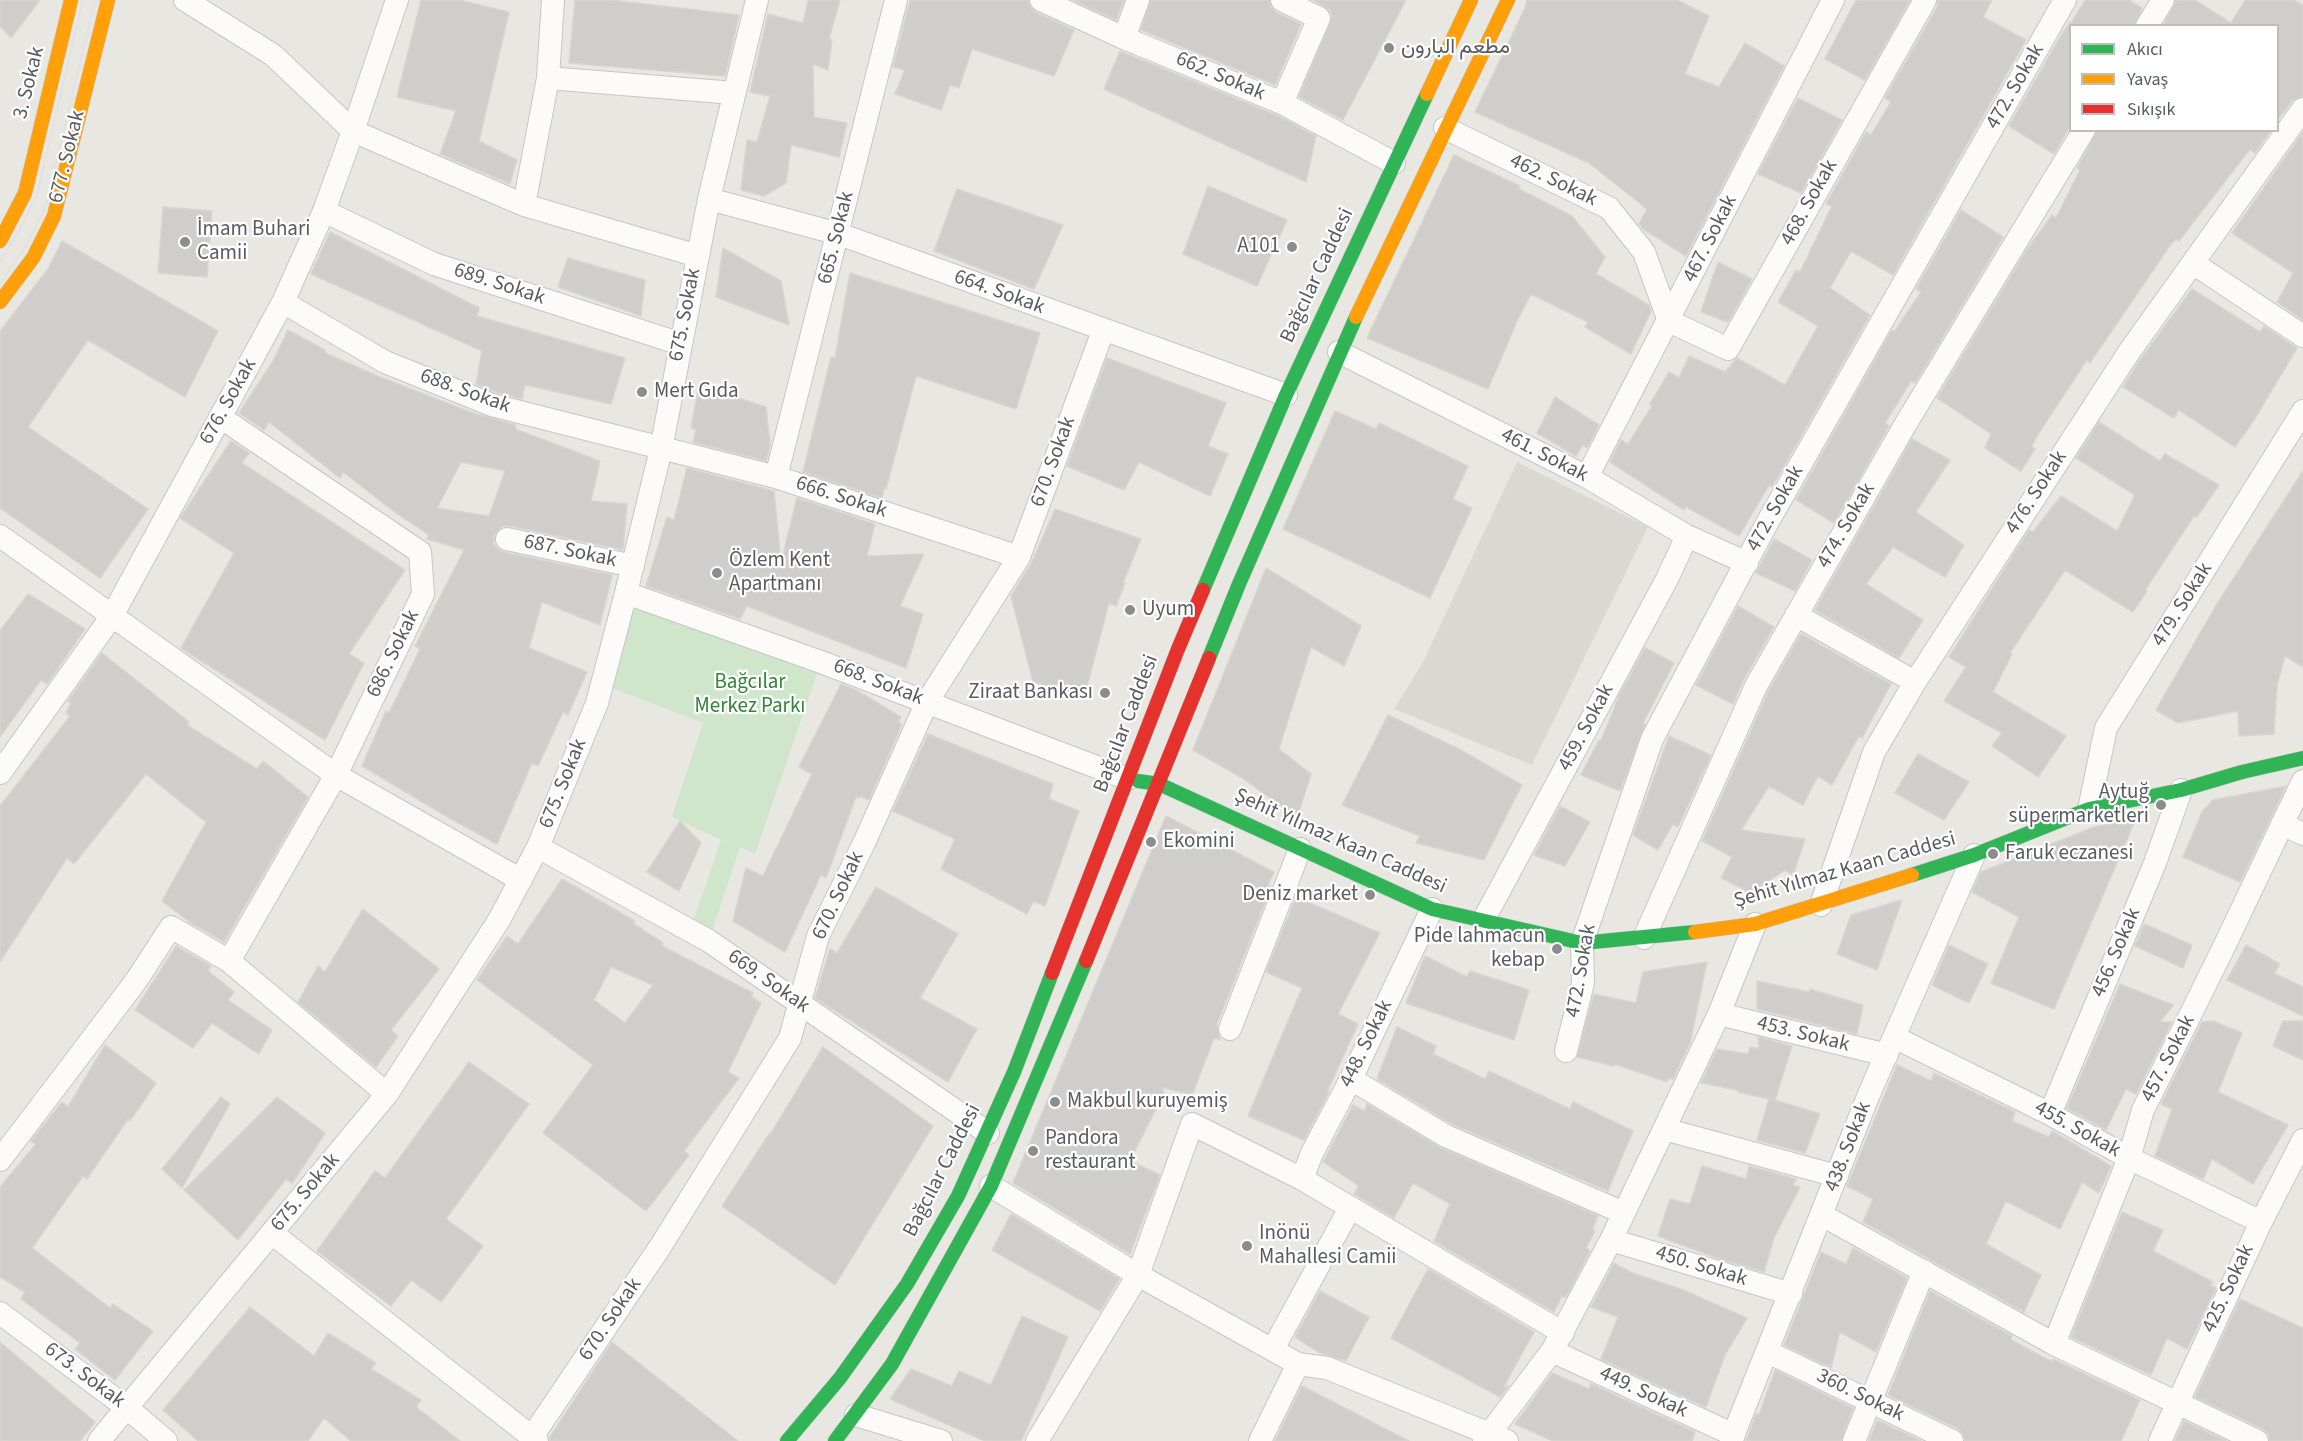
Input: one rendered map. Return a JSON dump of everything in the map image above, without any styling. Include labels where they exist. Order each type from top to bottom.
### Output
[{"type":"main road","name":"3. Sokak","points":[[0,241],[25,194],[72,0]]},
{"type":"main road","name":"677. Sokak","points":[[0,302],[33,258],[54,216],[108,0]]},
{"type":"main road","name":"Bağcılar Caddesi","points":[[787,1441],[840,1378],[907,1284],[958,1196],[1014,1072],[1178,649],[1286,395],[1471,0]]},
{"type":"main road","points":[[835,1441],[892,1364],[991,1186],[1023,1115],[1239,584],[1339,352],[1508,0]]},
{"type":"main road","name":"Şehit Yılmaz Kaan Caddesi","points":[[1128,779],[1159,784],[1432,909],[1582,943],[1755,924],[1974,855],[2089,809],[2181,790],[2242,772],[2303,758]]},
{"type":"street","points":[[185,0],[211,7],[273,55],[353,131],[524,205],[698,256]]},
{"type":"street","name":"676. Sokak","points":[[0,773],[112,616],[283,302],[324,211],[397,0]]},
{"type":"street","points":[[524,205],[548,78],[553,0]]},
{"type":"street","name":"675. Sokak","points":[[99,1441],[387,1094],[499,920],[538,847],[597,703],[633,566],[661,449],[709,199],[757,0]]},
{"type":"street","name":"665. Sokak","points":[[776,477],[839,234],[896,0]]},
{"type":"street","name":"662. Sokak","points":[[1041,0],[1124,38],[1282,103],[1394,163]]},
{"type":"street","points":[[1124,38],[1138,0]]},
{"type":"street","points":[[1282,0],[1319,18],[1282,103]]},
{"type":"street","name":"467. Sokak","points":[[1587,477],[1833,0]]},
{"type":"street","name":"468. Sokak","points":[[1669,321],[1728,349],[1925,0]]},
{"type":"street","name":"472. Sokak","points":[[1566,1050],[1583,983],[1582,943],[1652,739],[1766,525],[2066,0]]},
{"type":"street","points":[[2148,24],[2163,0]]},
{"type":"street","points":[[548,78],[734,93]]},
{"type":"street","name":"476. Sokak","points":[[1821,905],[1874,752],[1915,682],[2129,351],[2303,109]]},
{"type":"street","name":"462. Sokak","points":[[1445,128],[1610,208],[1644,252],[1669,321]]},
{"type":"street","name":"474. Sokak","points":[[1644,938],[1756,686],[1905,425],[2083,132]]},
{"type":"street","name":"664. Sokak","points":[[709,199],[839,234],[1286,395]]},
{"type":"street","name":"689. Sokak","points":[[324,211],[434,264],[681,344]]},
{"type":"street","points":[[2193,263],[2303,336]]},
{"type":"street","name":"688. Sokak","points":[[283,302],[385,362],[492,405],[661,449]]},
{"type":"street","name":"670. Sokak","points":[[534,1439],[660,1247],[790,1038],[818,936],[865,841],[927,702],[1019,557],[1103,331]]},
{"type":"street","name":"461. Sokak","points":[[1339,352],[1587,477],[1687,536],[1747,563]]},
{"type":"street","name":"479. Sokak","points":[[2089,809],[2106,728],[2303,411]]},
{"type":"street","name":"686. Sokak","points":[[220,417],[420,552],[423,594],[336,775],[229,962]]},
{"type":"street","name":"666. Sokak","points":[[661,449],[776,477],[1019,557]]},
{"type":"street","points":[[0,536],[336,775],[521,880]]},
{"type":"street","name":"459. Sokak","points":[[1484,919],[1667,579],[1687,536]]},
{"type":"street","name":"687. Sokak","points":[[507,539],[633,566]]},
{"type":"street","name":"668. Sokak","points":[[626,592],[927,702],[1128,779]]},
{"type":"street","points":[[1796,615],[1915,682]]},
{"type":"street","name":"457. Sokak","points":[[2054,1344],[2129,1158],[2143,1110],[2303,782]]},
{"type":"street","name":"456. Sokak","points":[[2050,1114],[2155,863],[2181,790]]},
{"type":"street","points":[[2282,824],[2303,834]]},
{"type":"street","name":"669. Sokak","points":[[538,847],[708,941],[988,1132]]},
{"type":"street","points":[[1230,1029],[1300,849]]},
{"type":"street","name":"438. Sokak","points":[[1733,1438],[1837,1176],[1974,855]]},
{"type":"street","name":"448. Sokak","points":[[1302,1179],[1312,1153],[1351,1079],[1432,909]]},
{"type":"street","points":[[991,1186],[1138,1275],[1298,1364],[1327,1368],[1493,1439],[1557,1342],[1611,1240],[1719,1014],[1755,924]]},
{"type":"street","points":[[0,1160],[136,981],[171,927],[229,962],[387,1094]]},
{"type":"street","name":"453. Sokak","points":[[1719,1014],[1891,1046]]},
{"type":"street","name":"455. Sokak","points":[[1891,1046],[2050,1114],[2129,1158],[2260,1222]]},
{"type":"street","points":[[1351,1079],[1446,1136],[1624,1213]]},
{"type":"street","name":"449. Sokak","points":[[1138,1275],[1192,1124],[1302,1179],[1557,1342],[1733,1438]]},
{"type":"street","points":[[1664,1129],[1837,1176]]},
{"type":"street","name":"425. Sokak","points":[[2160,1441],[2260,1222],[2303,1140]]},
{"type":"street","points":[[1273,1349],[1350,1208]]},
{"type":"street","points":[[1822,1215],[2054,1344],[2257,1441]]},
{"type":"street","points":[[273,1234],[534,1439]]},
{"type":"street","name":"450. Sokak","points":[[1611,1240],[1791,1294]]},
{"type":"street","points":[[1854,1441],[1924,1271]]},
{"type":"street","points":[[1037,1441],[1138,1275]]},
{"type":"street","name":"673. Sokak","points":[[0,1313],[126,1407],[166,1441]]},
{"type":"street","name":"360. Sokak","points":[[1768,1352],[1952,1441]]},
{"type":"street","points":[[1260,1441],[1298,1364]]},
{"type":"street","points":[[855,1415],[941,1441]]},
{"type":"shaded area","points":[[1517,462],[1648,527],[1532,765],[1394,709],[1422,664]]},
{"type":"green space","name":"Bağcılar Merkez Parkı","points":[[626,593],[821,662],[755,854],[740,847],[709,941],[690,931],[721,840],[672,817],[703,723],[602,684]]},
{"type":"building","points":[[0,0],[40,0],[11,38],[0,26]]},
{"type":"building","points":[[421,0],[459,0],[509,12],[479,141],[517,160],[510,184],[440,154],[456,111],[397,97]]},
{"type":"building","points":[[575,0],[611,0],[739,15],[725,76],[569,63]]},
{"type":"building","points":[[808,0],[840,0],[829,39],[832,40],[828,70],[813,64],[814,117],[847,123],[839,157],[791,145],[786,183],[764,196],[741,190],[747,140],[757,142],[770,96],[750,92],[768,14],[803,23]]},
{"type":"building","points":[[910,0],[1028,0],[1035,12],[1074,30],[1054,76],[972,49],[959,88],[950,85],[941,110],[895,94],[905,70],[893,67]]},
{"type":"building","points":[[1073,0],[1124,0],[1116,20]]},
{"type":"building","points":[[1151,0],[1269,0],[1276,12],[1301,24],[1275,85],[1141,30]]},
{"type":"building","points":[[1313,0],[1406,0],[1343,120],[1299,97],[1332,17],[1330,10]]},
{"type":"building","points":[[1527,0],[1677,0],[1709,16],[1685,74],[1719,87],[1745,43],[1784,66],[1686,256],[1643,229],[1639,224],[1647,209],[1589,163],[1475,112]]},
{"type":"building","points":[[1856,0],[1910,0],[1865,80],[1825,59]]},
{"type":"building","points":[[1938,0],[1992,0],[1983,17],[2026,40],[1893,275],[1851,251],[1830,288],[1870,315],[1772,487],[1769,485],[1739,536],[1686,507],[1684,510],[1610,462],[1621,440],[1628,444],[1652,406],[1650,404],[1669,372],[1679,378],[1689,356],[1725,372],[1737,358],[1785,385],[1818,326],[1778,302],[1796,270],[1800,272],[1832,206],[1826,204],[1866,132],[1871,135],[1891,102],[1885,98],[1937,7]]},
{"type":"building","points":[[2085,0],[2129,0],[2142,8],[2135,24],[2071,24]]},
{"type":"building","points":[[2176,0],[2195,0],[2231,23],[2245,0],[2294,0],[2303,5],[2303,96],[2292,101],[2279,118],[2279,24],[2164,24]]},
{"type":"building","points":[[2070,22],[2069,128],[2054,154],[2009,126]]},
{"type":"building","points":[[1120,51],[1276,115],[1316,136],[1306,182],[1104,89]]},
{"type":"building","points":[[1798,98],[1842,120],[1801,193],[1758,174]]},
{"type":"building","points":[[2096,132],[2270,132],[2255,153],[2250,149],[2179,241],[2176,239],[2171,244],[2090,363],[2087,360],[2044,425],[2031,447],[2035,449],[2021,471],[1985,448],[1991,434],[1937,398],[2028,248],[2052,215],[2056,218],[2080,170],[2077,168]]},
{"type":"building","points":[[2303,132],[2303,320],[2277,302],[2293,273],[2232,233]]},
{"type":"building","points":[[1454,155],[1520,186],[1519,189],[1572,216],[1605,257],[1596,274],[1649,305],[1651,311],[1631,354],[1585,327],[1588,322],[1531,294],[1488,389],[1367,338]]},
{"type":"building","points":[[1208,186],[1287,220],[1257,286],[1183,254]]},
{"type":"building","points":[[957,189],[1063,225],[1034,289],[934,251]]},
{"type":"building","name":"İmam Buhari Camii","points":[[163,207],[212,211],[207,277],[158,273]]},
{"type":"building","points":[[1961,210],[2003,237],[1915,383],[1911,381],[1885,423],[1889,426],[1834,523],[1796,500],[1892,330],[1894,332],[1921,292],[1916,289]]},
{"type":"building","points":[[330,232],[479,308],[477,316],[625,358],[611,404],[525,385],[522,399],[476,384],[482,351],[311,274]]},
{"type":"building","points":[[62,241],[218,331],[185,397],[88,340],[28,427],[148,509],[100,578],[0,508],[0,331],[48,269]]},
{"type":"building","points":[[723,248],[781,281],[789,325],[716,297]]},
{"type":"building","points":[[568,258],[645,280],[641,316],[558,287]]},
{"type":"building","points":[[1718,262],[1752,279],[1728,322],[1701,312]]},
{"type":"building","points":[[850,273],[1040,333],[1016,409],[916,376],[882,498],[803,472],[831,357],[835,358]]},
{"type":"building","points":[[2192,289],[2260,332],[2264,326],[2297,348],[2235,447],[2179,410],[2174,418],[2123,387]]},
{"type":"building","points":[[288,330],[325,350],[325,353],[375,375],[470,412],[516,425],[515,429],[600,461],[591,501],[627,504],[623,550],[510,526],[502,526],[494,536],[494,544],[504,552],[612,575],[600,625],[542,602],[529,648],[587,672],[568,715],[563,712],[538,766],[532,763],[497,844],[362,766],[386,711],[389,713],[420,649],[415,646],[464,550],[427,539],[429,535],[343,472],[340,478],[269,422],[264,430],[239,413],[273,361]],"holes":[[[461,462],[505,471],[489,516],[437,508]]]},
{"type":"building","points":[[1107,358],[1226,403],[1208,446],[1228,454],[1210,496],[1139,462],[1124,490],[1067,466]]},
{"type":"building","points":[[699,385],[766,407],[770,445],[766,461],[693,442],[696,430],[691,428]]},
{"type":"building","points":[[1555,397],[1599,425],[1587,448],[1583,445],[1576,456],[1537,433]]},
{"type":"building","points":[[1335,411],[1376,429],[1379,423],[1468,466],[1453,499],[1472,508],[1430,598],[1283,529]]},
{"type":"building","points":[[2099,422],[2160,461],[2165,454],[2219,485],[2197,517],[2194,516],[2133,612],[2065,570],[2010,653],[2012,654],[1993,692],[2066,736],[2038,777],[1992,746],[2002,733],[1944,701],[1966,667],[1949,657],[2029,530],[2033,532],[2061,496],[2117,531],[2135,495],[2076,458]]},
{"type":"building","points":[[1912,439],[1950,460],[1916,512],[1964,545],[1945,577],[1893,547],[1866,584],[1923,620],[1899,658],[1815,610]]},
{"type":"building","points":[[231,441],[249,453],[242,463],[405,570],[349,654],[364,663],[325,740],[181,648],[234,553],[180,518]]},
{"type":"building","points":[[687,468],[774,491],[781,563],[797,498],[875,524],[867,556],[924,554],[900,606],[923,614],[906,668],[747,606],[740,619],[646,586],[667,517],[674,520]]},
{"type":"building","points":[[2303,471],[2303,667],[2285,656],[2277,685],[2274,734],[2239,736],[2238,711],[2178,723],[2156,710],[2215,607]]},
{"type":"building","points":[[1055,509],[1141,539],[1116,606],[1109,603],[1084,698],[1033,682],[1011,596],[1031,564]]},
{"type":"building","points":[[1774,539],[1812,560],[1795,591],[1756,573]]},
{"type":"building","points":[[1266,568],[1361,626],[1344,666],[1311,647],[1279,749],[1311,774],[1297,818],[1244,779],[1193,750]]},
{"type":"building","points":[[28,594],[85,629],[47,684],[41,680],[0,737],[0,631]]},
{"type":"building","points":[[1738,606],[1774,627],[1744,679],[1733,704],[1696,685]]},
{"type":"building","points":[[1801,634],[1891,684],[1862,738],[1859,736],[1832,785],[1818,776],[1803,805],[1769,786],[1741,830],[1805,839],[1793,875],[1785,870],[1751,893],[1721,878],[1732,857],[1702,841],[1768,692]]},
{"type":"building","points":[[1645,648],[1674,663],[1643,723],[1645,724],[1620,791],[1581,775],[1599,740],[1601,741],[1619,696]]},
{"type":"building","points":[[102,653],[189,722],[187,725],[257,769],[263,761],[308,797],[224,942],[191,923],[162,901],[206,822],[146,774],[74,864],[67,858],[0,962],[0,806],[70,716],[66,713],[71,703],[68,701]]},
{"type":"building","points":[[841,684],[856,690],[901,717],[898,722],[902,724],[869,800],[860,796],[856,797],[826,878],[821,875],[785,952],[733,921],[746,868],[763,876],[812,774],[799,767]]},
{"type":"building","points":[[1388,715],[1459,749],[1522,785],[1484,860],[1416,843],[1420,836],[1342,805]]},
{"type":"building","points":[[928,734],[1053,784],[1049,799],[1079,811],[1045,906],[1033,901],[1027,914],[941,869],[955,839],[893,811]]},
{"type":"building","points":[[1669,736],[1711,755],[1678,827],[1673,824],[1658,850],[1633,835]]},
{"type":"building","points":[[1918,754],[1969,782],[1944,820],[1895,793]]},
{"type":"building","points":[[2286,786],[2240,882],[2183,857],[2202,812],[2213,800]]},
{"type":"building","points":[[1560,806],[1590,822],[1565,866],[1534,855]]},
{"type":"building","points":[[1166,816],[1274,872],[1268,885],[1271,887],[1217,1024],[1220,1040],[1214,1038],[1192,1095],[1161,1087],[1164,1093],[1130,1161],[1160,1175],[1130,1254],[1013,1183]]},
{"type":"building","points":[[2131,819],[2135,821],[2054,1009],[1991,983],[2019,917],[1972,892],[1981,872],[2094,827]]},
{"type":"building","points":[[680,821],[701,843],[679,891],[647,872]]},
{"type":"building","points":[[562,879],[635,921],[634,924],[663,943],[662,946],[753,993],[751,996],[761,1003],[728,1072],[739,1078],[684,1151],[689,1155],[646,1211],[543,1133],[593,1065],[477,980],[507,936],[518,944]],"holes":[[[611,967],[653,985],[625,1023],[594,1000]]]},
{"type":"building","points":[[876,887],[958,934],[920,998],[977,1029],[948,1082],[815,998],[830,949],[837,953]]},
{"type":"building","points":[[1296,897],[1380,933],[1338,1014],[1358,1024],[1327,1092],[1329,1092],[1304,1140],[1248,1116],[1302,988],[1266,972]]},
{"type":"building","points":[[1902,900],[1877,970],[1837,954],[1851,915]]},
{"type":"building","points":[[363,909],[439,969],[391,1030],[398,1036],[376,1067],[298,1002],[318,966],[325,972]]},
{"type":"building","points":[[2144,924],[2192,945],[2183,968],[2135,946]]},
{"type":"building","points":[[1949,945],[1988,964],[1969,1003],[1932,985]]},
{"type":"building","points":[[2246,945],[2280,964],[2274,973],[2303,987],[2303,1016],[2227,980]]},
{"type":"building","points":[[176,946],[211,966],[208,971],[234,992],[228,1000],[272,1030],[259,1054],[212,1023],[193,1048],[135,1010]]},
{"type":"building","points":[[1425,956],[1467,977],[1470,971],[1529,990],[1514,1040],[1406,1003]]},
{"type":"building","points":[[1707,962],[1690,1043],[1673,1079],[1668,1078],[1667,1082],[1615,1064],[1614,1066],[1577,1057],[1594,994],[1636,1003],[1643,972]]},
{"type":"building","points":[[1757,981],[1809,992],[1810,989],[1863,1005],[1857,1034],[1757,1009]]},
{"type":"building","points":[[2120,984],[2173,1005],[2160,1022],[2172,1022],[2136,1094],[2126,1089],[2106,1130],[2067,1108]]},
{"type":"building","points":[[2213,1021],[2242,1033],[2218,1092],[2288,1125],[2253,1184],[2212,1159],[2203,1179],[2155,1156],[2172,1109],[2161,1104],[2202,1022]]},
{"type":"building","points":[[2283,1021],[2303,1021],[2303,1060],[2273,1046]]},
{"type":"building","points":[[1397,1027],[1436,1046],[1433,1054],[1485,1079],[1489,1071],[1570,1109],[1573,1102],[1633,1131],[1608,1191],[1452,1124],[1377,1079]]},
{"type":"building","points":[[1758,1037],[1792,1046],[1775,1100],[1820,1114],[1805,1153],[1757,1140],[1769,1099],[1701,1083],[1717,1049],[1748,1054],[1750,1047],[1759,1048]]},
{"type":"building","points":[[105,1045],[156,1083],[87,1179],[83,1176],[32,1248],[110,1308],[113,1304],[153,1331],[115,1380],[75,1349],[80,1343],[21,1299],[25,1292],[0,1277],[0,1187],[36,1144],[31,1141],[62,1102],[68,1107]]},
{"type":"building","points":[[823,1047],[933,1126],[835,1285],[722,1206],[770,1135]]},
{"type":"building","points":[[469,1062],[529,1104],[446,1219],[483,1246],[441,1302],[411,1280],[391,1306],[317,1251],[375,1171],[385,1178]]},
{"type":"building","points":[[1897,1065],[1931,1081],[1934,1073],[2015,1112],[2012,1121],[2049,1137],[2052,1131],[2111,1166],[2099,1193],[2082,1182],[2060,1229],[2006,1201],[1986,1244],[2041,1275],[2024,1312],[1863,1222],[1873,1199],[1847,1186]]},
{"type":"building","points":[[221,1097],[230,1104],[182,1188],[162,1169]]},
{"type":"building","points":[[277,1097],[325,1133],[292,1184],[286,1179],[238,1240],[184,1190]]},
{"type":"building","points":[[1367,1104],[1441,1148],[1598,1216],[1592,1229],[1595,1231],[1586,1248],[1590,1251],[1566,1297],[1562,1296],[1554,1312],[1434,1241],[1450,1204],[1413,1183],[1394,1218],[1354,1194],[1359,1186],[1323,1162],[1353,1105],[1364,1111]]},
{"type":"building","points":[[1702,1166],[1746,1179],[1749,1166],[1796,1179],[1793,1185],[1800,1187],[1774,1238],[1764,1272],[1717,1258],[1658,1236],[1670,1199],[1690,1204]]},
{"type":"building","points":[[2122,1212],[2163,1230],[2153,1251],[2213,1282],[2210,1285],[2216,1288],[2187,1349],[2167,1338],[2151,1375],[2071,1337]]},
{"type":"building","points":[[1011,1214],[1119,1279],[1100,1311],[992,1250]]},
{"type":"building","points":[[1853,1248],[1907,1278],[1876,1352],[1840,1332],[1831,1368],[1784,1345],[1821,1252],[1846,1264]]},
{"type":"building","points":[[1614,1263],[1630,1272],[1683,1290],[1747,1318],[1725,1355],[1706,1407],[1601,1359],[1618,1317],[1591,1307]]},
{"type":"building","points":[[1428,1269],[1534,1332],[1503,1388],[1509,1386],[1500,1397],[1391,1338]]},
{"type":"building","points":[[1320,1291],[1369,1317],[1346,1361],[1320,1353],[1295,1337]]},
{"type":"building","points":[[1930,1291],[2012,1336],[2011,1340],[2052,1362],[2053,1359],[2140,1400],[2121,1441],[1965,1441],[1958,1429],[1888,1395]]},
{"type":"building","points":[[2240,1299],[2303,1328],[2303,1441],[2270,1441],[2263,1429],[2195,1397]]},
{"type":"building","points":[[250,1307],[314,1356],[328,1333],[376,1363],[371,1369],[421,1400],[416,1407],[460,1441],[351,1441],[324,1418],[308,1441],[198,1441],[163,1410]]},
{"type":"building","points":[[1022,1316],[1068,1337],[1021,1441],[985,1441],[890,1399],[911,1369],[952,1386],[959,1371],[991,1385]]},
{"type":"building","points":[[0,1342],[95,1422],[80,1441],[0,1441]]},
{"type":"building","points":[[612,1342],[738,1441],[550,1441],[550,1437]]},
{"type":"building","points":[[1775,1370],[1853,1408],[1841,1441],[1746,1441],[1756,1414],[1759,1415]]},
{"type":"building","points":[[1552,1373],[1589,1389],[1591,1384],[1695,1432],[1692,1441],[1553,1441],[1515,1424]]},
{"type":"building","points":[[1302,1386],[1409,1441],[1275,1441]]},
{"type":"building","points":[[1879,1421],[1921,1441],[1869,1441]]},
{"type":"building","points":[[2184,1421],[2226,1441],[2175,1441]]},
{"type":"tram line","points":[[0,261],[37,195],[83,0]]},
{"type":"tram line","points":[[0,284],[29,241],[45,209],[95,0]]},
{"type":"traffic: fast","points":[[1203,590],[1286,395],[1427,94]]},
{"type":"traffic: fast","points":[[1209,658],[1356,317]]},
{"type":"traffic: fast","points":[[1912,875],[1974,855],[2089,809],[2181,790],[2242,772],[2303,758]]},
{"type":"traffic: fast","points":[[1138,781],[1159,784],[1432,909],[1582,943],[1695,932]]},
{"type":"traffic: fast","points":[[835,1441],[892,1364],[991,1186],[1086,961]]},
{"type":"traffic: fast","points":[[787,1441],[840,1378],[907,1284],[958,1196],[1014,1072],[1052,973]]},
{"type":"traffic: slow","points":[[0,241],[25,193],[71,0]]},
{"type":"traffic: slow","points":[[0,302],[33,258],[54,216],[108,0]]},
{"type":"traffic: slow","points":[[1427,94],[1471,0]]},
{"type":"traffic: slow","points":[[1356,317],[1508,0]]},
{"type":"traffic: slow","points":[[1695,932],[1755,924],[1912,875]]},
{"type":"traffic: jam","points":[[1052,973],[1203,590]]},
{"type":"traffic: jam","points":[[1086,961],[1209,658]]},
{"type":"place","name":"مطعم البارون","points":[[1389,48]]},
{"type":"place","name":"İmam Buhari Camii","points":[[185,242]]},
{"type":"place","name":"A101","points":[[1292,247]]},
{"type":"place","name":"Mert Gıda","points":[[642,392]]},
{"type":"place","name":"Özlem Kent Apartmanı","points":[[717,573]]},
{"type":"place","name":"Uyum","points":[[1130,610]]},
{"type":"place","name":"Ziraat Bankası","points":[[1105,693]]},
{"type":"place","name":"Aytuğ süpermarketleri","points":[[2161,805]]},
{"type":"place","name":"Ekomini","points":[[1151,842]]},
{"type":"place","name":"Faruk eczanesi","points":[[1993,854]]},
{"type":"place","name":"Deniz market","points":[[1370,895]]},
{"type":"place","name":"Pide lahmacun kebap","points":[[1557,949]]},
{"type":"place","name":"Makbul kuruyemiş","points":[[1055,1102]]},
{"type":"place","name":"Pandora restaurant","points":[[1033,1151]]},
{"type":"place","name":"Inönü Mahallesi Camii","points":[[1247,1246]]}]
